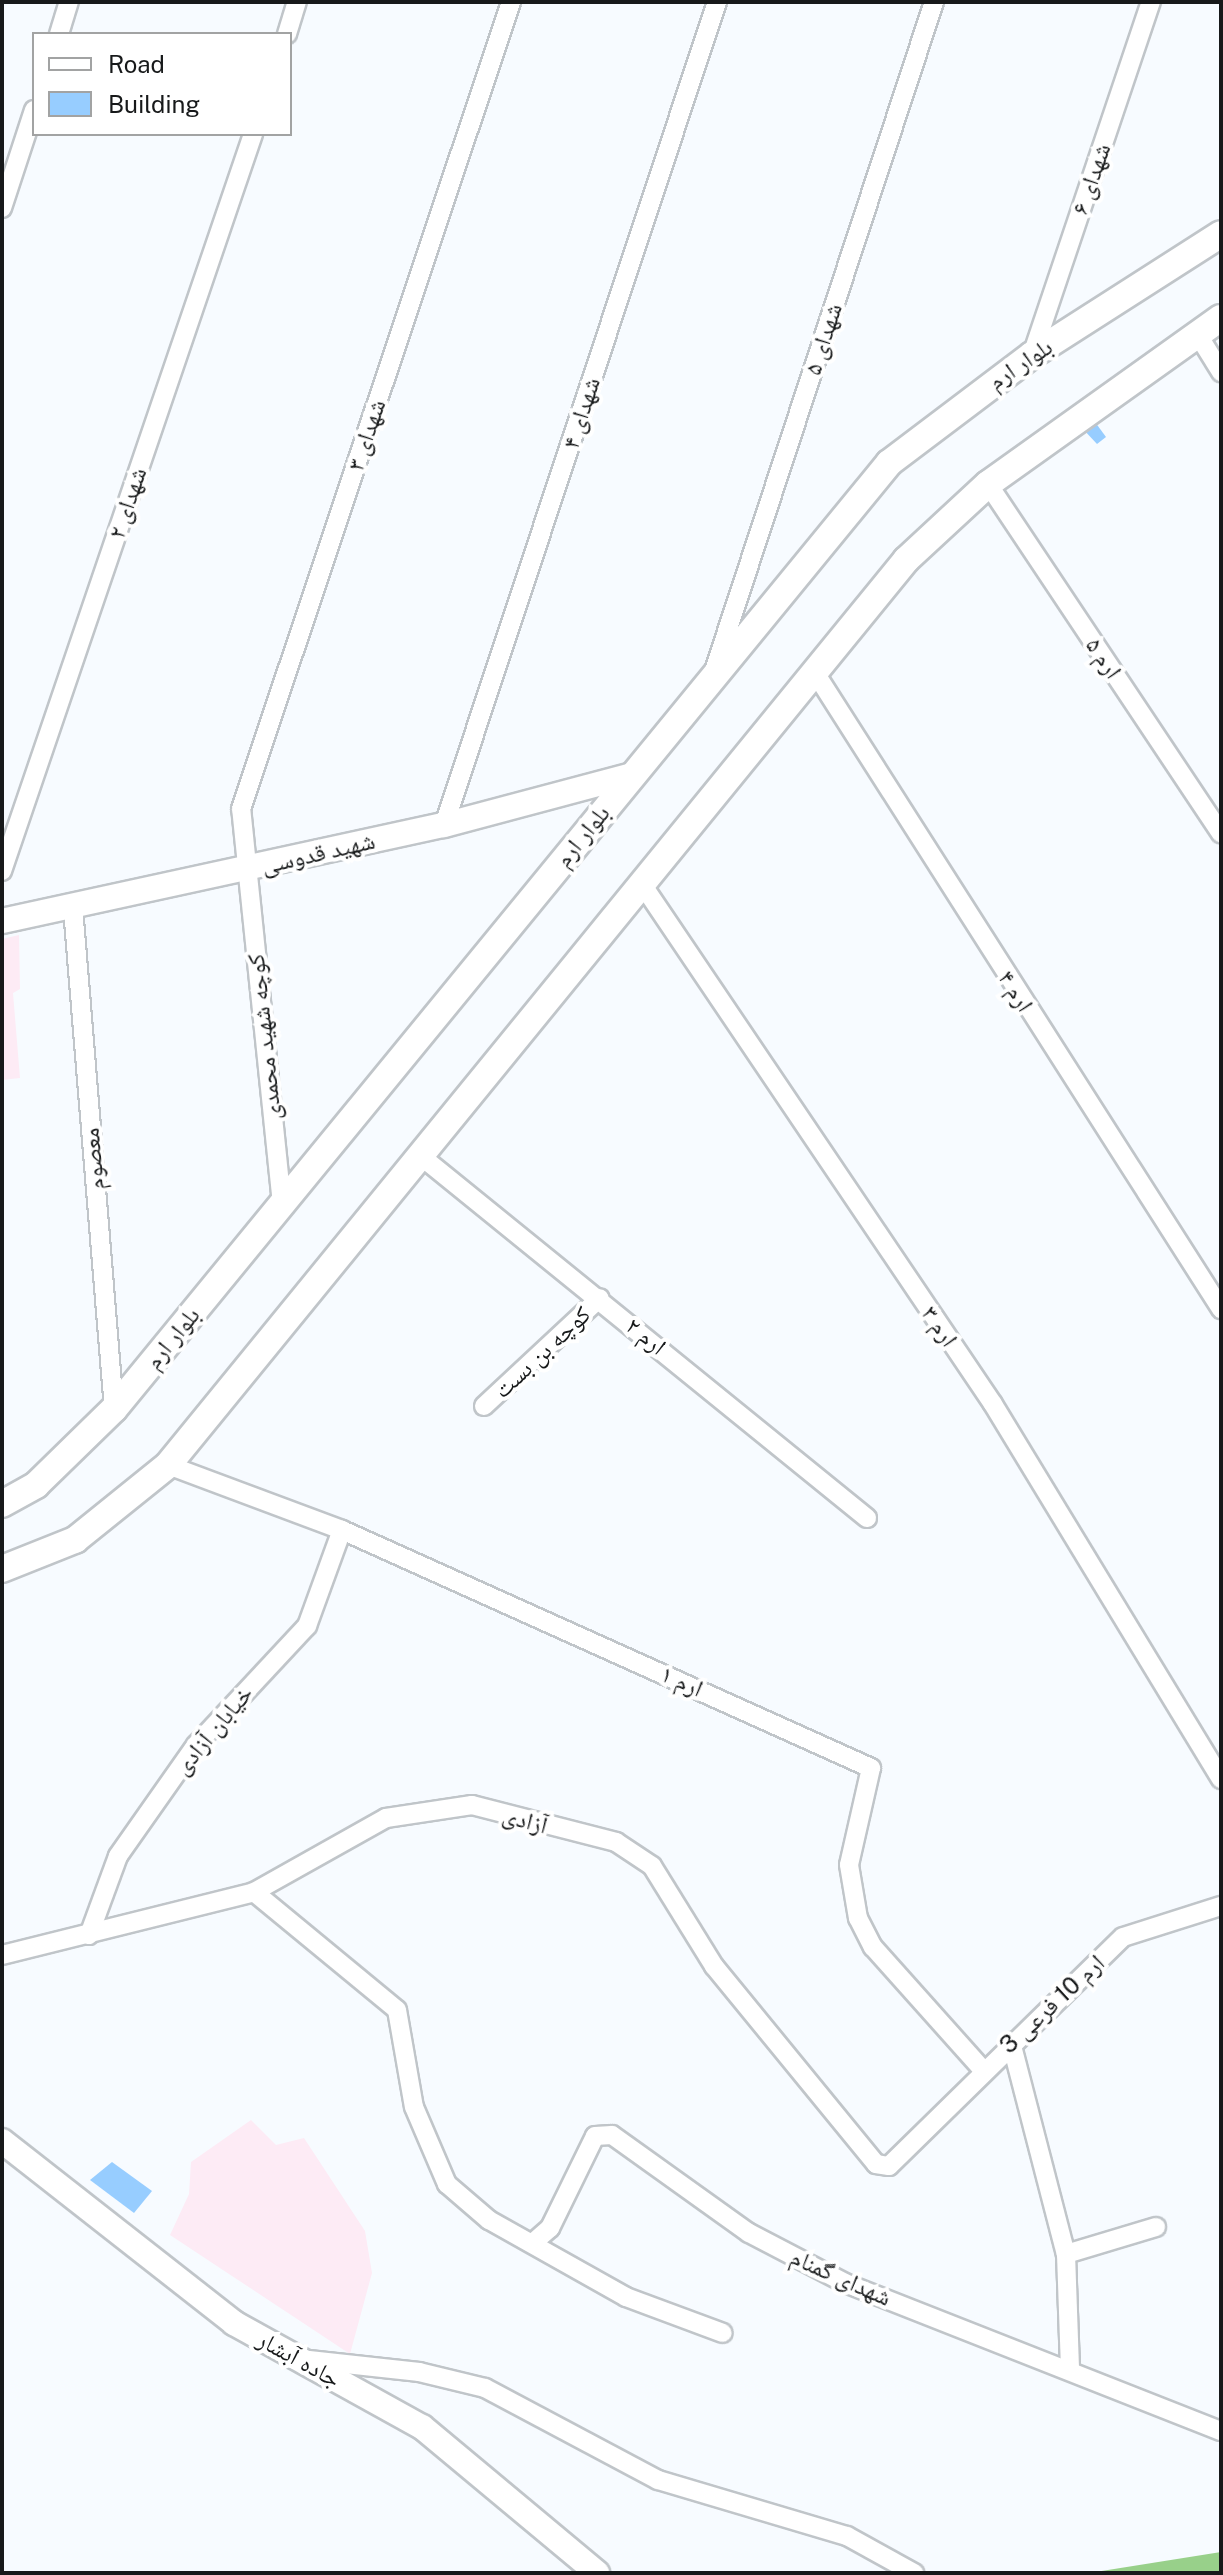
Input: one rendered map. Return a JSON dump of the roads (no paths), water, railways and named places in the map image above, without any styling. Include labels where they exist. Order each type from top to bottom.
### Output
[{"type":"main road","name":"بلوار ارم","points":[[2,1504],[36,1485],[114,1409],[889,463],[1032,355],[1221,234]]},
{"type":"main road","points":[[2,1569],[75,1540],[168,1465],[906,560],[988,484],[1221,318]]},
{"type":"street","points":[[60,32],[69,2]]},
{"type":"street","points":[[288,32],[297,2]]},
{"type":"street","name":"شهدای ۳","points":[[247,870],[241,809],[511,2]]},
{"type":"street","name":"شهدای ۴","points":[[444,825],[717,2]]},
{"type":"street","name":"شهدای ۵","points":[[713,675],[934,2]]},
{"type":"street","name":"شهدای ۶","points":[[1032,355],[1151,2]]},
{"type":"street","points":[[2,208],[32,116]]},
{"type":"street","name":"شهدای ۲","points":[[2,871],[252,136]]},
{"type":"street","points":[[1198,335],[1221,372]]},
{"type":"street","name":"ارم ۵","points":[[988,484],[1221,833]]},
{"type":"street","name":"ارم ۴","points":[[814,671],[1221,1309]]},
{"type":"street","name":"شهید قدوسی","points":[[2,921],[444,825],[632,775]]},
{"type":"street","name":"کوچه شهید محمدی","points":[[247,870],[282,1204]]},
{"type":"street","name":"ارم ۳","points":[[642,884],[993,1404],[1221,1779]]},
{"type":"street","name":"معصوم","points":[[73,908],[114,1409]]},
{"type":"street","name":"ارم ۲","points":[[422,1157],[600,1298],[867,1518]]},
{"type":"street","name":"کوچه بن بست","points":[[484,1406],[600,1298]]},
{"type":"street","name":"ارم ۱","points":[[168,1465],[342,1530],[871,1768],[849,1865],[858,1918],[873,1947],[982,2069]]},
{"type":"street","name":"خیابان آزادی","points":[[89,1935],[118,1856],[196,1745],[307,1626],[342,1530]]},
{"type":"street","name":"آزادی","points":[[2,1955],[254,1892],[386,1818],[430,1806],[472,1805],[616,1842],[652,1866],[714,1966],[876,2164],[889,2166],[911,2147]]},
{"type":"street","points":[[254,1892],[397,2010],[414,2107],[447,2184],[489,2220],[535,2241],[626,2297],[723,2333]]},
{"type":"street","name":"ارم 10 فرعی 3","points":[[911,2147],[982,2069],[1123,1937],[1221,1906]]},
{"type":"street","points":[[1011,2042],[1066,2254],[1070,2370]]},
{"type":"street","name":"شهدای گمنام","points":[[535,2241],[550,2228],[595,2136],[612,2135],[749,2233],[845,2283],[1221,2431]]},
{"type":"street","name":"جاده آبشار","points":[[2,2141],[132,2236],[234,2323],[422,2427],[597,2573]]},
{"type":"street","points":[[1066,2254],[1156,2227]]},
{"type":"street","points":[[298,2358],[419,2372],[485,2388],[658,2480],[847,2536],[914,2573]]}]
